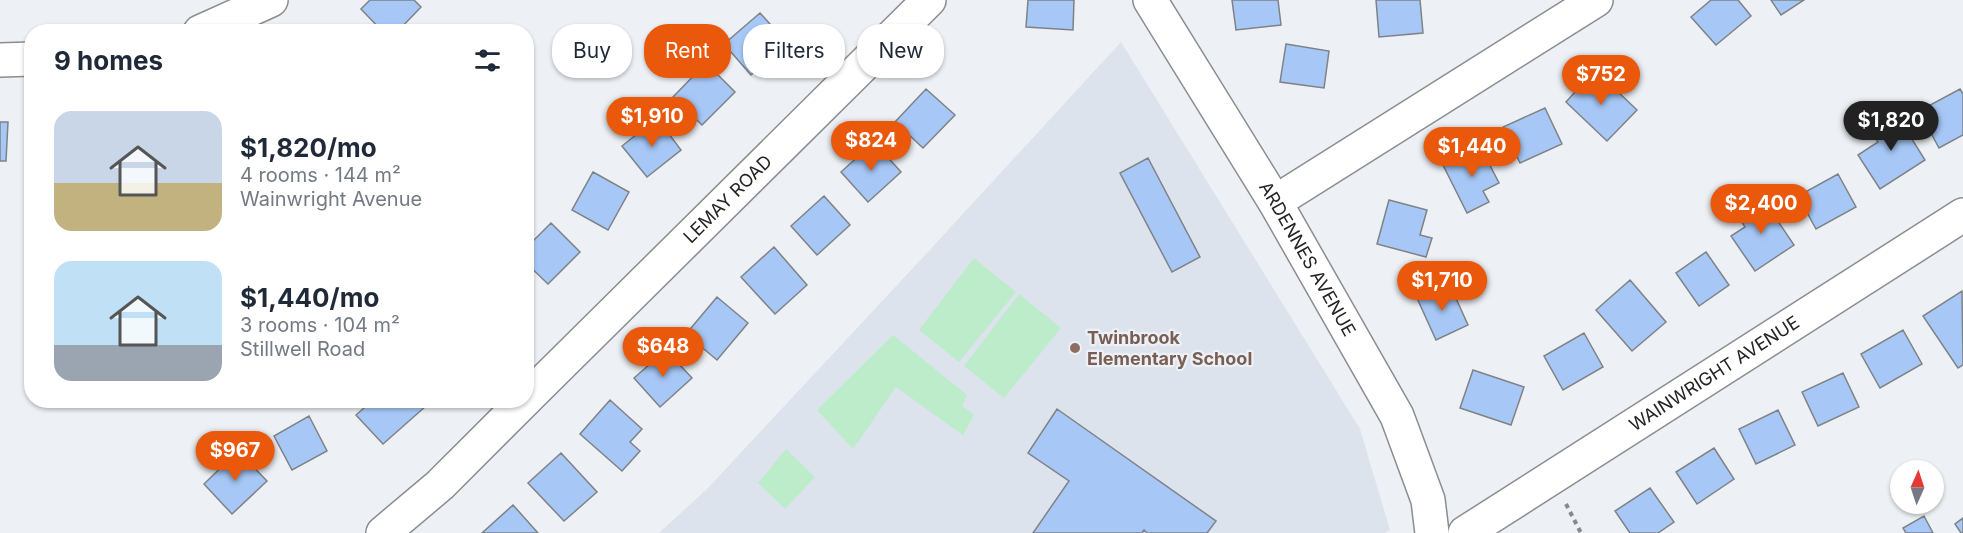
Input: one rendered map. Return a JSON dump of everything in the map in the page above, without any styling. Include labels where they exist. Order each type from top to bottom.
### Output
[{"type":"street","points":[[218,24],[271,0]]},
{"type":"street","name":"LEMAY ROAD","points":[[534,392],[929,0]]},
{"type":"street","name":"ARDENNES AVENUE","points":[[1150,0],[1275,202],[1397,416],[1428,500],[1432,533]]},
{"type":"street","points":[[1275,202],[1586,3]]},
{"type":"street","points":[[0,60],[24,59]]},
{"type":"street","name":"WAINWRIGHT AVENUE","points":[[1464,533],[1963,215]]},
{"type":"street","name":"LEMAY ROAD","points":[[383,533],[440,485],[518,408]]},
{"type":"shaded area","name":"Twinbrook Elementary School","points":[[1121,42],[1360,429],[1390,530],[1385,533],[659,533],[707,489]]},
{"type":"green space","points":[[974,258],[1016,292],[959,362],[919,330]]},
{"type":"green space","points":[[1019,294],[1061,328],[1004,398],[964,366]]},
{"type":"green space","points":[[893,335],[967,395],[962,406],[974,415],[963,435],[896,387],[853,449],[817,410]]},
{"type":"green space","points":[[786,449],[815,477],[785,509],[758,483]]},
{"type":"building","points":[[370,0],[414,0],[421,7],[405,24],[375,24],[361,9]]},
{"type":"building","points":[[1028,0],[1074,0],[1073,30],[1026,27]]},
{"type":"building","points":[[1232,0],[1278,0],[1281,25],[1236,30]]},
{"type":"building","points":[[1376,0],[1420,0],[1423,33],[1379,37]]},
{"type":"building","points":[[1711,0],[1738,0],[1751,16],[1716,45],[1691,17]]},
{"type":"building","points":[[1771,0],[1804,0],[1781,15]]},
{"type":"building","points":[[760,13],[770,24],[747,24]]},
{"type":"building","points":[[743,28],[743,66],[731,52],[731,38]]},
{"type":"building","points":[[1286,44],[1329,51],[1324,88],[1280,82]]},
{"type":"building","points":[[1595,70],[1637,110],[1607,141],[1566,102]]},
{"type":"building","points":[[691,78],[721,78],[735,92],[702,125],[673,97]]},
{"type":"building","points":[[926,89],[955,115],[923,148],[895,122]]},
{"type":"building","points":[[1960,89],[1963,94],[1963,135],[1939,148],[1919,111]]},
{"type":"building","points":[[1545,108],[1562,144],[1520,163],[1503,127]]},
{"type":"building","points":[[1895,112],[1925,160],[1880,189],[1858,155],[1878,142],[1869,129]]},
{"type":"building","points":[[657,118],[681,150],[647,177],[622,146]]},
{"type":"building","points":[[0,122],[8,122],[6,161],[0,161]]},
{"type":"building","points":[[874,142],[901,172],[868,202],[841,172]]},
{"type":"building","points":[[1480,146],[1499,183],[1483,191],[1489,202],[1467,213],[1443,165]]},
{"type":"building","points":[[1148,158],[1200,257],[1172,272],[1120,173]]},
{"type":"building","points":[[593,172],[629,192],[608,230],[572,210]]},
{"type":"building","points":[[1838,174],[1856,207],[1816,229],[1798,196]]},
{"type":"building","points":[[824,196],[850,225],[817,255],[791,226]]},
{"type":"building","points":[[1761,196],[1794,245],[1755,271],[1731,236],[1745,227],[1736,213]]},
{"type":"building","points":[[1389,200],[1427,210],[1420,235],[1432,238],[1426,257],[1377,244]]},
{"type":"building","points":[[551,223],[580,252],[548,284],[534,271],[534,240]]},
{"type":"building","points":[[774,247],[807,285],[775,314],[741,277]]},
{"type":"building","points":[[1706,252],[1729,285],[1699,306],[1676,273]]},
{"type":"building","points":[[1630,280],[1666,322],[1632,351],[1596,310]]},
{"type":"building","points":[[1449,283],[1468,325],[1436,340],[1417,298]]},
{"type":"building","points":[[1962,291],[1963,365],[1958,368],[1923,316]]},
{"type":"building","points":[[717,297],[748,323],[717,360],[686,334]]},
{"type":"building","points":[[1903,330],[1922,364],[1880,388],[1861,354]]},
{"type":"building","points":[[1584,333],[1603,367],[1563,390],[1544,356]]},
{"type":"building","points":[[666,350],[692,378],[660,407],[634,378]]},
{"type":"building","points":[[1473,370],[1524,387],[1511,425],[1460,408]]},
{"type":"building","points":[[1843,373],[1859,407],[1818,426],[1802,392]]},
{"type":"building","points":[[610,400],[642,429],[630,442],[640,451],[622,471],[580,434]]},
{"type":"building","points":[[364,408],[424,408],[383,444],[356,415]]},
{"type":"building","name":"Twinbrook Elementary School","points":[[1057,409],[1216,521],[1207,533],[1147,533],[1144,530],[1142,533],[1033,533],[1069,481],[1028,453]]},
{"type":"building","points":[[1778,410],[1795,445],[1756,464],[1739,429]]},
{"type":"building","points":[[309,416],[327,451],[292,470],[274,436]]},
{"type":"building","points":[[1714,448],[1734,479],[1697,504],[1676,472]]},
{"type":"building","points":[[238,451],[267,481],[232,514],[204,484]]},
{"type":"building","points":[[561,453],[597,492],[564,521],[528,483]]},
{"type":"building","points":[[1650,488],[1674,522],[1658,533],[1630,533],[1615,511]]},
{"type":"building","points":[[513,505],[538,533],[482,533]]},
{"type":"building","points":[[1924,516],[1933,533],[1906,533],[1903,528]]},
{"type":"building","points":[[1963,518],[1963,533],[1961,533],[1955,524]]},
{"type":"place","name":"Twinbrook Elementary School","points":[[1075,348]]}]
